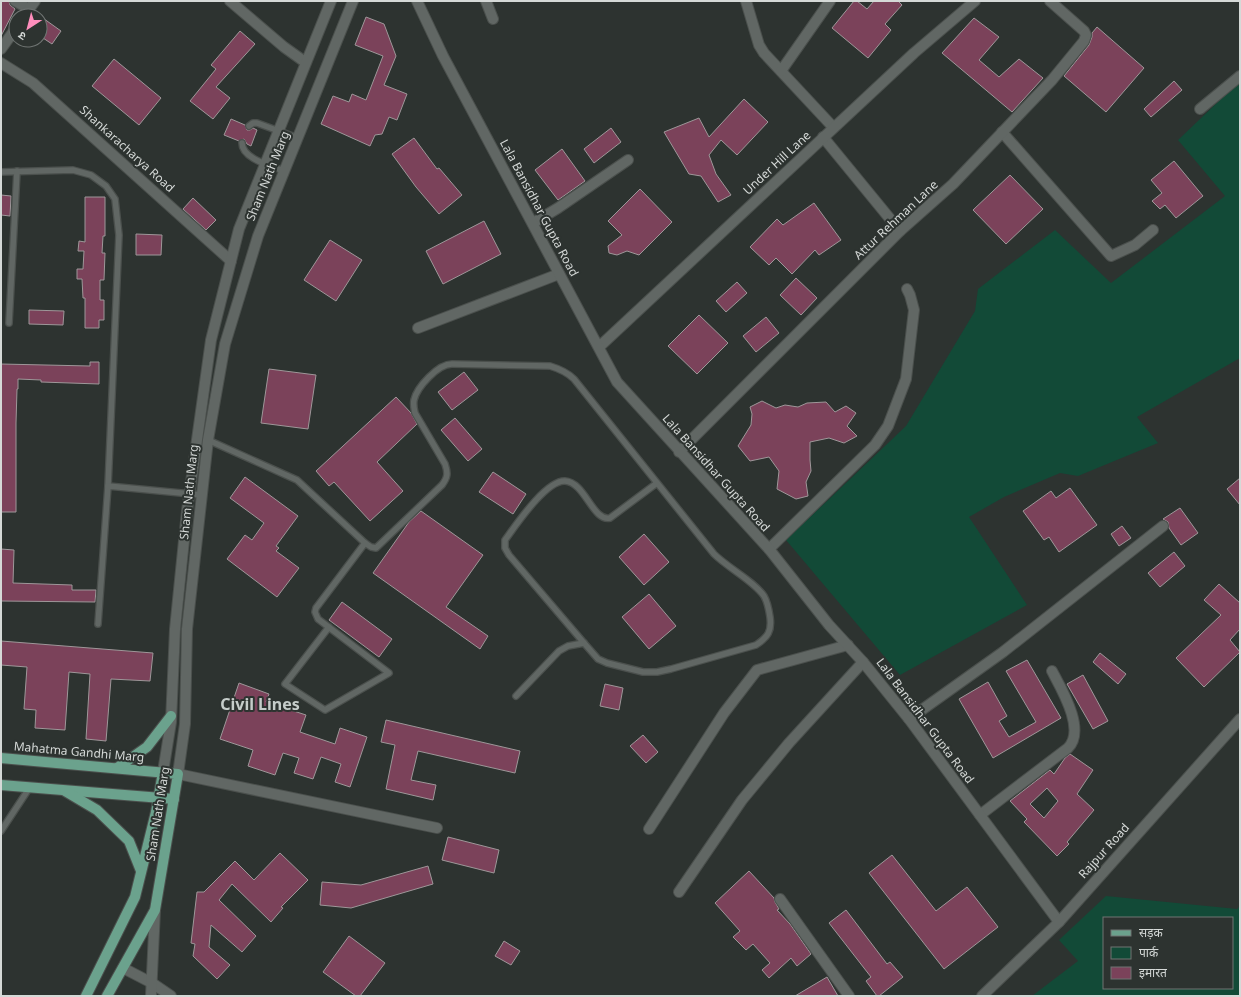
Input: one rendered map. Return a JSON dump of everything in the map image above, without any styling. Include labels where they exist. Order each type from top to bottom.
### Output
[{"type":"main road","points":[[117,768],[147,747],[172,716]]},
{"type":"main road","name":"Mahatma Gandhi Marg","points":[[1,758],[178,774]]},
{"type":"main road","name":"Sham Nath Marg","points":[[86,996],[135,897],[163,772]]},
{"type":"main road","name":"Sham Nath Marg","points":[[107,996],[155,910],[178,774]]},
{"type":"main road","points":[[1,785],[174,799]]},
{"type":"main road","points":[[63,790],[97,810],[129,841],[141,871]]},
{"type":"street","points":[[15,1],[28,8]]},
{"type":"street","points":[[230,1],[280,44],[305,62]]},
{"type":"street","name":"Sham Nath Marg","points":[[163,772],[172,716],[175,629],[190,493],[211,340],[239,229],[330,1]]},
{"type":"street","name":"Sham Nath Marg","points":[[178,774],[185,724],[187,628],[208,440],[225,344],[258,236],[353,1]]},
{"type":"street","name":"Lala Bansidhar Gupta Road","points":[[417,1],[443,56],[617,382],[679,452],[769,549],[829,625],[864,662],[1059,922]]},
{"type":"street","points":[[486,1],[493,19]]},
{"type":"street","points":[[746,1],[759,45],[764,53],[833,128]]},
{"type":"street","points":[[781,71],[830,1]]},
{"type":"street","name":"Under Hill Lane","points":[[599,347],[914,53],[975,1]]},
{"type":"street","name":"Attur Rehman Lane","points":[[679,452],[900,231],[953,184],[1052,80],[1084,41],[1086,35],[1084,31],[1050,1]]},
{"type":"street","points":[[1,49],[8,39]]},
{"type":"street","name":"Shankaracharya Road","points":[[1,62],[32,83],[231,261]]},
{"type":"street","points":[[1200,109],[1240,76]]},
{"type":"street","points":[[1002,132],[1112,256],[1135,245],[1153,230]]},
{"type":"street","points":[[823,137],[900,231]]},
{"type":"street","points":[[532,223],[628,160]]},
{"type":"street","points":[[418,328],[559,274]]},
{"type":"street","points":[[769,549],[875,445],[888,426],[906,379],[914,310],[907,289]]},
{"type":"street","points":[[908,719],[1003,652],[1163,526]]},
{"type":"street","points":[[649,829],[724,713],[757,670],[848,645]]},
{"type":"street","points":[[679,892],[742,800],[789,743],[864,662]]},
{"type":"street","points":[[980,815],[1068,748],[1073,742],[1072,712],[1052,671]]},
{"type":"street","name":"Rajpur Road","points":[[982,996],[1059,922],[1240,719]]},
{"type":"street","points":[[178,774],[438,828]]},
{"type":"street","points":[[780,899],[849,996]]},
{"type":"street","points":[[151,996],[155,910]]},
{"type":"street","points":[[123,968],[152,983],[171,996]]},
{"type":"lane","points":[[249,126],[255,123],[298,138]]},
{"type":"lane","points":[[242,143],[242,148],[248,155],[265,164],[284,171]]},
{"type":"lane","points":[[1,172],[73,170],[91,175],[106,186],[115,199],[119,235],[108,486],[98,624]]},
{"type":"lane","points":[[9,323],[17,171]]},
{"type":"lane","points":[[208,440],[297,480],[365,543],[376,548],[447,479],[448,473],[445,464],[415,413],[413,405],[416,394],[423,384],[440,367],[447,364],[550,366],[560,369],[568,373],[574,379],[722,562],[761,593],[768,605],[771,627],[763,640],[756,645],[671,670],[656,672],[643,672],[608,663],[598,658],[584,643],[509,555],[505,548],[505,540],[537,498],[547,489],[563,481],[577,487],[600,516],[607,519],[657,483]]},
{"type":"lane","points":[[108,486],[202,495]]},
{"type":"lane","points":[[329,627],[285,684],[325,710],[389,673],[329,627],[316,615],[315,612],[316,608],[365,543]]},
{"type":"lane","points":[[516,696],[559,651],[568,646],[584,643]]},
{"type":"lane","points":[[1,831],[30,787]]},
{"type":"green space","points":[[1240,81],[1240,358],[1137,417],[1158,443],[1078,476],[1060,473],[1004,497],[969,517],[1027,605],[900,675],[786,540],[906,426],[975,311],[978,289],[1055,230],[1111,283],[1225,196],[1178,140]]},
{"type":"green space","points":[[1106,896],[1237,909],[1240,906],[1240,996],[1032,996],[1078,961],[1059,940]]},
{"type":"building","points":[[1,1],[9,1],[10,5],[14,8],[8,8],[8,22],[1,36]]},
{"type":"building","points":[[854,1],[857,1],[867,9],[874,1],[898,1],[902,5],[885,24],[891,30],[868,58],[832,28]]},
{"type":"building","points":[[366,17],[384,24],[396,56],[384,85],[407,94],[397,120],[389,117],[382,134],[375,135],[370,146],[321,124],[333,96],[349,102],[352,94],[366,100],[383,56],[355,45]]},
{"type":"building","points":[[974,18],[999,37],[979,60],[999,77],[1019,59],[1043,78],[1012,112],[942,53]]},
{"type":"building","points":[[48,22],[61,31],[52,44],[48,41]]},
{"type":"building","points":[[1097,27],[1144,68],[1106,112],[1064,76],[1089,45],[1092,33]]},
{"type":"building","points":[[240,31],[255,44],[216,87],[230,98],[213,119],[190,101],[216,69],[211,65]]},
{"type":"building","points":[[114,59],[161,98],[139,125],[92,86]]},
{"type":"building","points":[[1174,81],[1182,90],[1151,117],[1144,109]]},
{"type":"building","points":[[744,99],[768,122],[737,155],[721,140],[709,155],[716,174],[731,195],[718,202],[701,176],[689,174],[664,132],[699,118],[709,137]]},
{"type":"building","points":[[231,119],[245,125],[247,130],[253,128],[257,130],[251,146],[247,144],[244,139],[239,141],[224,135]]},
{"type":"building","points":[[611,128],[621,142],[594,163],[584,149]]},
{"type":"building","points":[[414,138],[437,169],[439,168],[462,195],[439,214],[416,187],[392,154]]},
{"type":"building","points":[[562,149],[585,181],[558,200],[535,170]]},
{"type":"building","points":[[1174,161],[1203,196],[1176,218],[1165,205],[1160,209],[1152,201],[1162,193],[1151,180]]},
{"type":"building","points":[[1010,175],[1043,209],[1006,244],[973,210]]},
{"type":"building","points":[[640,189],[672,222],[639,255],[627,251],[617,255],[609,253],[608,246],[622,235],[608,221]]},
{"type":"building","points":[[1,195],[11,196],[10,216],[1,215]]},
{"type":"building","points":[[85,197],[105,197],[105,236],[103,236],[102,253],[105,253],[104,280],[100,280],[100,300],[104,300],[104,320],[99,320],[99,328],[85,328],[85,298],[83,298],[82,279],[77,279],[77,269],[83,269],[84,251],[78,251],[79,241],[85,242]]},
{"type":"building","points":[[193,198],[216,220],[206,230],[183,209]]},
{"type":"building","points":[[814,203],[841,240],[819,255],[815,250],[792,274],[776,258],[769,265],[750,247],[777,219],[783,225]]},
{"type":"building","points":[[484,221],[501,254],[443,284],[426,251]]},
{"type":"building","points":[[136,234],[162,235],[161,255],[136,255]]},
{"type":"building","points":[[330,240],[362,260],[336,301],[304,280]]},
{"type":"building","points":[[796,278],[817,298],[801,315],[780,295]]},
{"type":"building","points":[[737,282],[747,293],[726,312],[716,301]]},
{"type":"building","points":[[29,310],[64,311],[63,325],[29,324]]},
{"type":"building","points":[[699,315],[728,343],[697,374],[668,346]]},
{"type":"building","points":[[766,317],[779,333],[756,352],[743,336]]},
{"type":"building","points":[[90,362],[99,362],[99,384],[41,382],[41,380],[18,379],[16,423],[16,512],[1,512],[1,364],[90,366]]},
{"type":"building","points":[[269,369],[316,375],[308,429],[261,423]]},
{"type":"building","points":[[464,372],[478,390],[452,410],[438,392]]},
{"type":"building","points":[[396,397],[411,413],[417,424],[377,462],[403,491],[370,521],[334,482],[329,486],[316,471]]},
{"type":"building","points":[[762,401],[776,408],[785,405],[798,407],[807,403],[826,402],[835,412],[846,406],[856,413],[847,426],[857,436],[844,443],[829,438],[810,442],[811,471],[806,482],[808,496],[796,499],[777,489],[779,471],[769,457],[750,461],[738,446],[751,425],[752,414],[750,407]]},
{"type":"building","points":[[455,418],[482,449],[468,461],[441,430]]},
{"type":"building","points":[[493,472],[526,494],[513,514],[479,492]]},
{"type":"building","points":[[245,477],[298,516],[276,546],[279,548],[276,551],[299,568],[277,597],[227,559],[245,535],[252,540],[264,523],[230,498]]},
{"type":"building","points":[[1240,478],[1240,505],[1227,489]]},
{"type":"building","points":[[1070,488],[1097,525],[1059,552],[1049,537],[1044,540],[1023,511],[1051,491],[1056,498]]},
{"type":"building","points":[[1180,508],[1198,533],[1181,545],[1169,528],[1168,522],[1163,519]]},
{"type":"building","points":[[421,511],[483,555],[446,607],[488,636],[480,649],[373,573],[409,522]]},
{"type":"building","points":[[1122,526],[1131,538],[1119,546],[1111,534]]},
{"type":"building","points":[[644,534],[669,562],[644,585],[619,557]]},
{"type":"building","points":[[1,549],[14,550],[13,583],[72,585],[72,590],[96,590],[95,602],[1,601]]},
{"type":"building","points":[[1174,552],[1185,566],[1160,587],[1148,573]]},
{"type":"building","points":[[1219,584],[1240,603],[1240,629],[1230,640],[1240,652],[1204,687],[1176,658],[1221,615],[1204,600]]},
{"type":"building","points":[[649,594],[676,626],[649,649],[622,617]]},
{"type":"building","points":[[342,602],[392,639],[379,657],[329,620]]},
{"type":"building","points":[[1,641],[153,653],[150,681],[111,679],[106,741],[86,739],[90,674],[69,672],[65,730],[35,728],[36,710],[24,709],[27,667],[1,665]]},
{"type":"building","points":[[1100,653],[1126,674],[1118,684],[1093,662]]},
{"type":"building","points":[[1027,660],[1061,718],[993,758],[959,699],[988,682],[1007,716],[999,721],[1009,737],[1036,722],[1006,671]]},
{"type":"building","points":[[1083,675],[1108,721],[1093,729],[1067,684]]},
{"type":"building","points":[[239,683],[269,694],[266,702],[306,715],[300,732],[335,744],[340,728],[367,737],[350,787],[335,782],[341,764],[321,757],[313,779],[294,773],[299,758],[283,753],[275,775],[248,766],[253,750],[220,739]]},
{"type":"building","points":[[605,684],[623,688],[619,710],[600,706]]},
{"type":"building","points":[[386,720],[520,751],[515,773],[418,751],[411,780],[436,785],[433,800],[386,789],[395,745],[381,742]]},
{"type":"building","points":[[643,735],[658,752],[646,763],[630,746]]},
{"type":"building","points":[[1070,754],[1093,770],[1077,794],[1094,810],[1067,842],[1069,844],[1057,856],[1024,822],[1027,819],[1010,801],[1050,770],[1054,774],[1065,758]],"holes":[[[1047,788],[1058,801],[1044,818],[1030,804]]]},
{"type":"building","points":[[448,837],[499,850],[494,873],[442,860]]},
{"type":"building","points":[[280,853],[308,880],[281,907],[283,908],[271,922],[232,884],[219,900],[256,936],[242,952],[211,925],[209,947],[230,965],[217,979],[193,956],[195,944],[191,943],[197,892],[204,892],[235,861],[254,880]]},
{"type":"building","points":[[892,855],[936,911],[967,887],[998,927],[944,969],[869,873]]},
{"type":"building","points":[[428,866],[433,884],[351,908],[320,905],[322,882],[361,885]]},
{"type":"building","points":[[749,871],[774,898],[779,909],[777,910],[790,924],[811,954],[797,966],[791,958],[769,978],[762,970],[770,963],[753,944],[746,950],[733,937],[740,931],[715,903]]},
{"type":"building","points":[[846,910],[887,964],[890,962],[903,977],[879,996],[877,996],[866,981],[871,977],[829,923]]},
{"type":"building","points":[[349,936],[385,963],[360,996],[356,996],[323,972]]},
{"type":"building","points":[[504,941],[520,951],[511,965],[495,956]]},
{"type":"building","points":[[827,977],[838,996],[795,996]]},
{"type":"district","name":"Civil Lines","points":[[260,704]]}]
